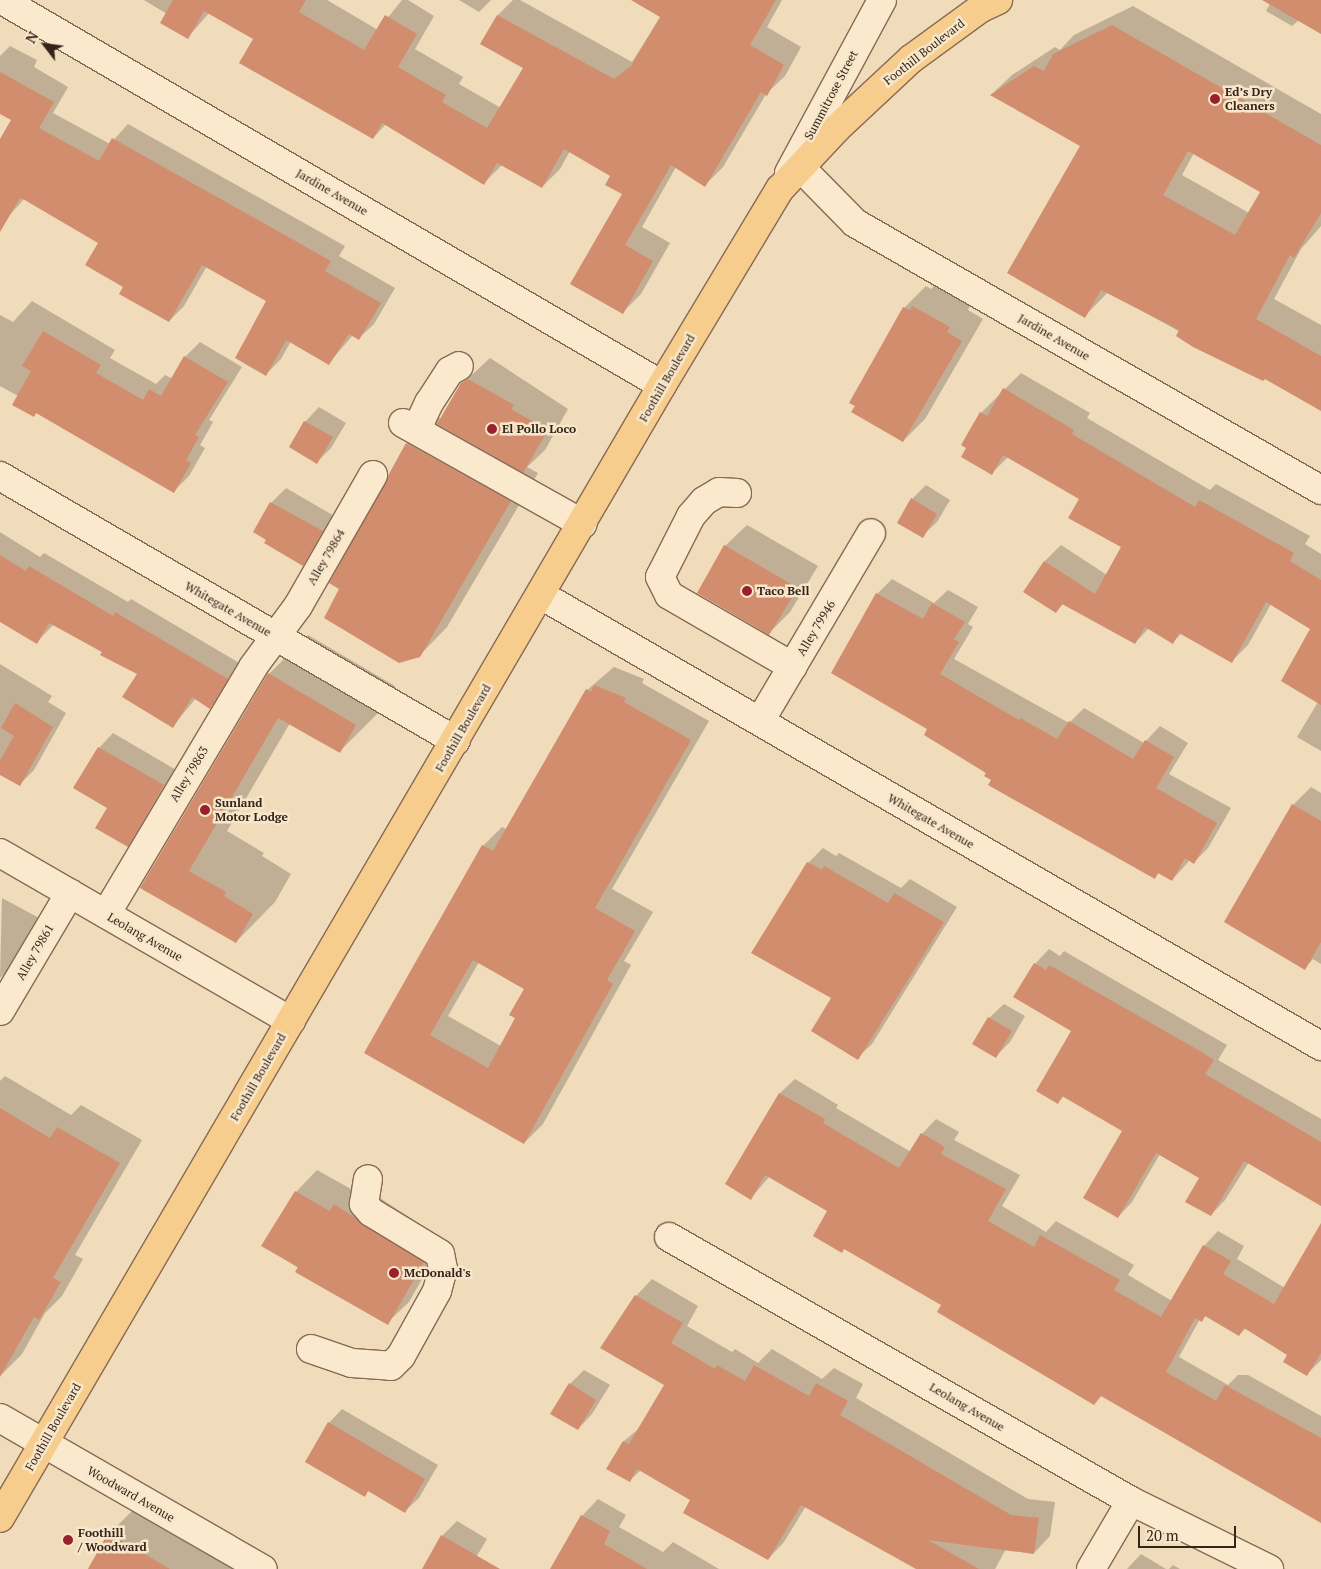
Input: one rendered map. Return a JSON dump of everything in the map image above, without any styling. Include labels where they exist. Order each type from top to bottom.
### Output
[{"type":"main road","name":"Foothill Boulevard","points":[[0,1518],[583,524],[662,385],[780,189],[911,59],[981,8],[998,0]]},
{"type":"street","name":"Jardine Avenue","points":[[2,0],[662,385]]},
{"type":"street","name":"Summitrose Street","points":[[780,189],[882,0]]},
{"type":"street","name":"Jardine Avenue","points":[[800,168],[855,223],[1321,490]]},
{"type":"street","points":[[459,366],[450,371],[429,403],[420,422],[412,428],[583,524]]},
{"type":"street","name":"Alley 79864","points":[[275,636],[298,606],[373,475]]},
{"type":"street","name":"Whitegate Avenue","points":[[0,476],[456,741]]},
{"type":"street","points":[[737,493],[719,492],[704,501],[691,516],[660,577],[669,595],[793,667]]},
{"type":"street","name":"Alley 79946","points":[[760,721],[871,533]]},
{"type":"street","name":"Whitegate Avenue","points":[[541,595],[1321,1046]]},
{"type":"street","name":"Alley 79863","points":[[106,914],[253,667],[275,636]]},
{"type":"street","name":"Leolang Avenue","points":[[0,852],[290,1021]]},
{"type":"street","name":"Alley 79861","points":[[0,1011],[70,893]]},
{"type":"street","points":[[311,1349],[352,1364],[390,1366],[401,1356],[437,1291],[443,1268],[440,1254],[371,1212],[364,1204],[368,1179]]},
{"type":"street","name":"Leolang Avenue","points":[[669,1237],[1131,1501],[1269,1569]]},
{"type":"street","name":"Woodward Avenue","points":[[0,1418],[263,1569]]},
{"type":"street","points":[[1091,1569],[1131,1501]]},
{"type":"building","points":[[173,0],[306,0],[299,12],[364,50],[385,15],[417,34],[398,67],[446,95],[442,102],[487,128],[523,68],[480,44],[497,15],[614,79],[631,66],[660,17],[631,0],[776,0],[750,45],[784,65],[767,96],[761,92],[705,187],[671,165],[625,245],[653,261],[623,314],[570,284],[622,194],[605,185],[610,176],[564,149],[542,188],[497,163],[484,185],[382,123],[373,139],[239,63],[253,39],[204,11],[188,39],[160,23]]},
{"type":"building","points":[[1262,0],[1321,0],[1321,34]]},
{"type":"building","points":[[1112,25],[1321,145],[1321,213],[1294,258],[1290,255],[1256,319],[1321,356],[1321,411],[1265,379],[1263,381],[1193,347],[1176,336],[1179,330],[1101,290],[1085,318],[1007,273],[1080,146],[990,95],[1034,66],[1044,71],[1053,54]],"holes":[[[1188,151],[1260,192],[1235,235],[1163,195]]]},
{"type":"building","points":[[0,72],[54,102],[39,128],[99,161],[112,138],[331,261],[325,271],[381,303],[359,340],[349,334],[329,365],[286,340],[266,376],[235,358],[266,301],[202,265],[169,322],[119,294],[123,287],[85,265],[98,243],[23,199],[20,198],[0,232],[0,139],[11,120],[0,114]]},
{"type":"building","points":[[912,306],[950,327],[947,332],[962,341],[903,442],[851,412],[855,406],[849,403],[903,307],[910,310]]},
{"type":"building","points":[[43,331],[101,365],[96,373],[143,400],[149,389],[161,396],[184,356],[228,382],[195,435],[199,437],[186,460],[191,463],[174,493],[36,413],[34,417],[12,405],[31,371],[22,366]]},
{"type":"building","name":"El Pollo Loco","points":[[468,379],[514,405],[511,409],[548,430],[523,473],[437,424],[461,383]]},
{"type":"building","points":[[1003,388],[1074,430],[1072,434],[1195,507],[1199,500],[1294,553],[1290,561],[1321,580],[1321,705],[1281,681],[1310,629],[1266,602],[1232,663],[1179,633],[1173,644],[1145,627],[1135,644],[1062,604],[1056,613],[1023,592],[1044,561],[1095,594],[1121,547],[1068,518],[1079,499],[1003,455],[992,475],[961,457],[966,448],[961,445],[980,412],[987,416]]},
{"type":"building","points":[[304,421],[333,437],[317,464],[289,447]]},
{"type":"building","points":[[406,443],[511,501],[420,657],[399,663],[324,618],[339,589],[329,583]]},
{"type":"building","points":[[911,498],[937,514],[923,538],[897,523]]},
{"type":"building","points":[[270,502],[323,531],[303,566],[264,543],[266,540],[253,532]]},
{"type":"building","name":"Taco Bell","points":[[724,545],[798,588],[769,635],[697,593]]},
{"type":"building","points":[[0,555],[26,571],[29,566],[113,616],[115,612],[228,679],[210,709],[192,697],[173,728],[122,697],[137,674],[100,655],[102,652],[49,623],[37,644],[0,622]]},
{"type":"building","points":[[876,593],[923,619],[932,603],[965,622],[954,639],[959,642],[940,674],[1019,720],[1020,718],[1057,739],[1069,721],[1133,759],[1145,740],[1174,757],[1156,788],[1217,823],[1194,864],[1185,858],[1172,881],[1158,873],[1155,879],[988,785],[991,780],[984,776],[986,773],[924,735],[927,729],[831,673]]},
{"type":"building","name":"Sunland Motor Lodge","points":[[268,673],[356,725],[340,753],[278,718],[189,871],[226,892],[224,896],[253,914],[236,943],[140,888]]},
{"type":"building","points":[[594,685],[626,698],[624,702],[691,740],[595,908],[635,931],[607,980],[613,984],[524,1144],[364,1053],[482,845],[493,851],[586,689],[591,692]],"holes":[[[473,960],[524,989],[509,1015],[515,1018],[488,1068],[430,1035]]]},
{"type":"building","points":[[15,703],[53,727],[20,786],[0,775],[0,760],[14,736],[1,728]]},
{"type":"building","points":[[98,747],[164,785],[128,847],[95,828],[107,808],[73,788]]},
{"type":"building","points":[[1292,804],[1321,821],[1321,942],[1305,970],[1224,922]]},
{"type":"building","points":[[807,862],[822,870],[824,866],[888,903],[894,893],[944,922],[858,1060],[811,1031],[831,998],[751,953]]},
{"type":"building","points":[[1034,963],[1046,970],[1049,965],[1200,1051],[1214,1060],[1205,1074],[1321,1142],[1321,1206],[1244,1161],[1211,1216],[1185,1202],[1199,1178],[1156,1153],[1118,1218],[1083,1198],[1122,1131],[1062,1096],[1058,1104],[1036,1091],[1071,1031],[1013,997]]},
{"type":"building","points":[[988,1017],[1012,1031],[996,1058],[972,1044]]},
{"type":"building","points":[[779,1093],[825,1119],[823,1123],[899,1168],[921,1133],[945,1147],[941,1154],[1006,1189],[988,1221],[1034,1247],[1040,1235],[1120,1280],[1114,1290],[1161,1317],[1203,1245],[1231,1261],[1223,1274],[1274,1304],[1321,1223],[1321,1353],[1307,1376],[1283,1362],[1287,1355],[1244,1328],[1239,1336],[1205,1316],[1202,1322],[1195,1318],[1166,1372],[1216,1401],[1225,1385],[1321,1438],[1321,1523],[1101,1396],[1094,1405],[937,1312],[941,1305],[844,1249],[842,1253],[813,1236],[827,1211],[765,1175],[751,1200],[725,1184]]},
{"type":"building","points":[[0,1108],[50,1138],[57,1127],[120,1163],[53,1278],[61,1282],[39,1320],[34,1317],[0,1377]]},
{"type":"building","points":[[295,1191],[330,1211],[334,1204],[424,1262],[388,1325],[295,1272],[298,1267],[261,1246]]},
{"type":"building","points":[[635,1295],[683,1323],[671,1343],[715,1369],[717,1365],[745,1381],[754,1365],[809,1396],[816,1383],[848,1401],[840,1415],[1011,1515],[1039,1518],[1034,1554],[928,1540],[979,1569],[916,1569],[801,1505],[768,1560],[683,1513],[690,1500],[637,1469],[630,1482],[606,1469],[623,1441],[629,1444],[664,1385],[600,1348]]},
{"type":"building","points":[[569,1383],[596,1400],[578,1430],[550,1414]]},
{"type":"building","points":[[328,1422],[425,1479],[405,1513],[368,1491],[365,1497],[305,1462]]},
{"type":"building","points":[[581,1515],[610,1531],[604,1544],[647,1569],[550,1569]]},
{"type":"building","points":[[108,1533],[170,1569],[88,1569]]},
{"type":"building","points":[[441,1535],[500,1569],[422,1569]]},
{"type":"place","name":"Ed’s Dry Cleaners","points":[[1215,99]]},
{"type":"place","name":"El Pollo Loco","points":[[492,429]]},
{"type":"place","name":"Taco Bell","points":[[747,591]]},
{"type":"place","name":"Sunland Motor Lodge","points":[[205,810]]},
{"type":"place","name":"McDonald's","points":[[394,1273]]},
{"type":"place","name":"Foothill / Woodward","points":[[68,1540]]}]
